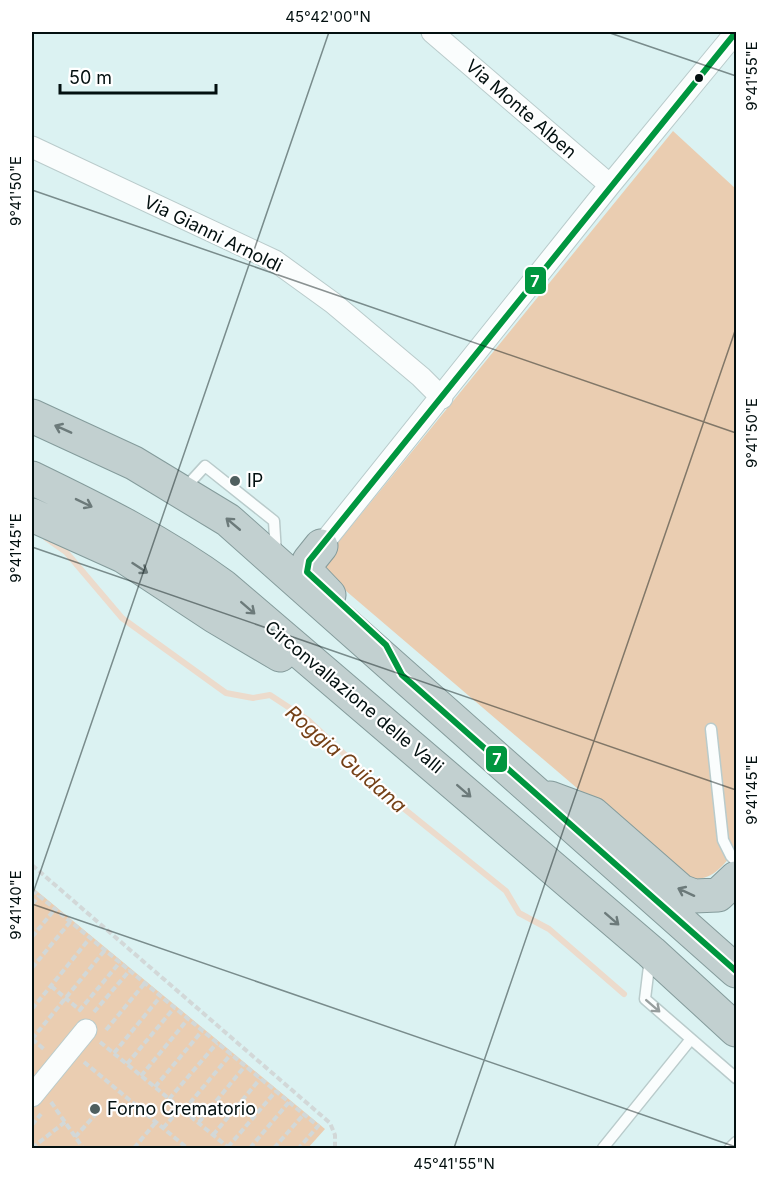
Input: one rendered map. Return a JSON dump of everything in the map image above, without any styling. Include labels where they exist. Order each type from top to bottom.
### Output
[{"type":"highway","points":[[32,416],[134,464],[228,520],[736,971]]},
{"type":"highway","name":"Circonvallazione delle Valli","points":[[32,478],[113,518],[186,559],[223,586],[651,952],[736,1030]]},
{"type":"highway","points":[[32,515],[123,556],[277,654],[323,672]]},
{"type":"highway","points":[[321,546],[307,565],[306,572],[386,645],[402,675]]},
{"type":"highway","points":[[532,791],[593,814],[681,891],[694,896],[718,895],[736,877]]},
{"type":"street","name":"Via Monte Alben","points":[[432,32],[610,185]]},
{"type":"street","points":[[321,546],[438,394],[736,32]]},
{"type":"street","name":"Via Gianni Arnoldi","points":[[32,147],[275,261],[333,303],[422,377],[438,394]]},
{"type":"street","points":[[41,1099],[61,1046],[82,1019]]},
{"type":"lane","points":[[711,729],[723,840],[736,861]]},
{"type":"lane","points":[[651,952],[645,999],[736,1078]]},
{"type":"lane","points":[[603,1149],[692,1039]]},
{"type":"lane","points":[[730,1149],[736,1142]]},
{"type":"path","points":[[32,865],[330,1122],[335,1135],[335,1149]]},
{"type":"path","points":[[32,890],[318,1126],[299,1149]]},
{"type":"path","points":[[32,904],[39,896]]},
{"type":"path","points":[[32,937],[55,909]]},
{"type":"path","points":[[32,968],[70,922]]},
{"type":"path","points":[[32,1009],[90,938]]},
{"type":"path","points":[[32,1039],[105,950]]},
{"type":"path","points":[[82,1019],[120,962]]},
{"type":"path","points":[[82,1019],[130,970]]},
{"type":"path","points":[[144,984],[98,1040],[229,1148],[276,1091]]},
{"type":"path","points":[[51,986],[65,998],[82,1019]]},
{"type":"path","points":[[114,1053],[160,997]]},
{"type":"path","points":[[127,1064],[174,1008]]},
{"type":"path","points":[[141,1076],[188,1019]]},
{"type":"path","points":[[155,1088],[202,1031]]},
{"type":"path","points":[[169,1099],[217,1043]]},
{"type":"path","points":[[46,1051],[61,1046],[187,1149]]},
{"type":"path","points":[[163,1128],[231,1054]]},
{"type":"path","points":[[199,1122],[245,1066]]},
{"type":"path","points":[[213,1135],[260,1078]]},
{"type":"path","points":[[41,1099],[64,1122],[83,1149]]},
{"type":"path","points":[[250,1149],[289,1102]]},
{"type":"path","points":[[75,1137],[96,1114]]},
{"type":"path","points":[[274,1149],[304,1114]]},
{"type":"path","points":[[32,1149],[64,1122]]},
{"type":"path","points":[[134,1149],[156,1122]]},
{"type":"shaded area","points":[[673,131],[736,189],[736,849],[713,874],[698,879],[680,876],[318,567]]},
{"type":"shaded area","points":[[32,887],[325,1129],[308,1148],[32,1148]]},
{"type":"waterway","name":"Roggia Guidana","points":[[46,538],[66,552],[122,618],[226,693],[253,698],[270,695],[308,720],[392,799],[506,891],[519,913],[549,929],[624,994]]},
{"type":"transit line","name":"7","points":[[736,32],[309,561],[307,572],[386,645],[402,675],[736,971]]},
{"type":"place","name":"IP","points":[[235,481]]},
{"type":"place","name":"Forno Crematorio","points":[[95,1109]]}]
